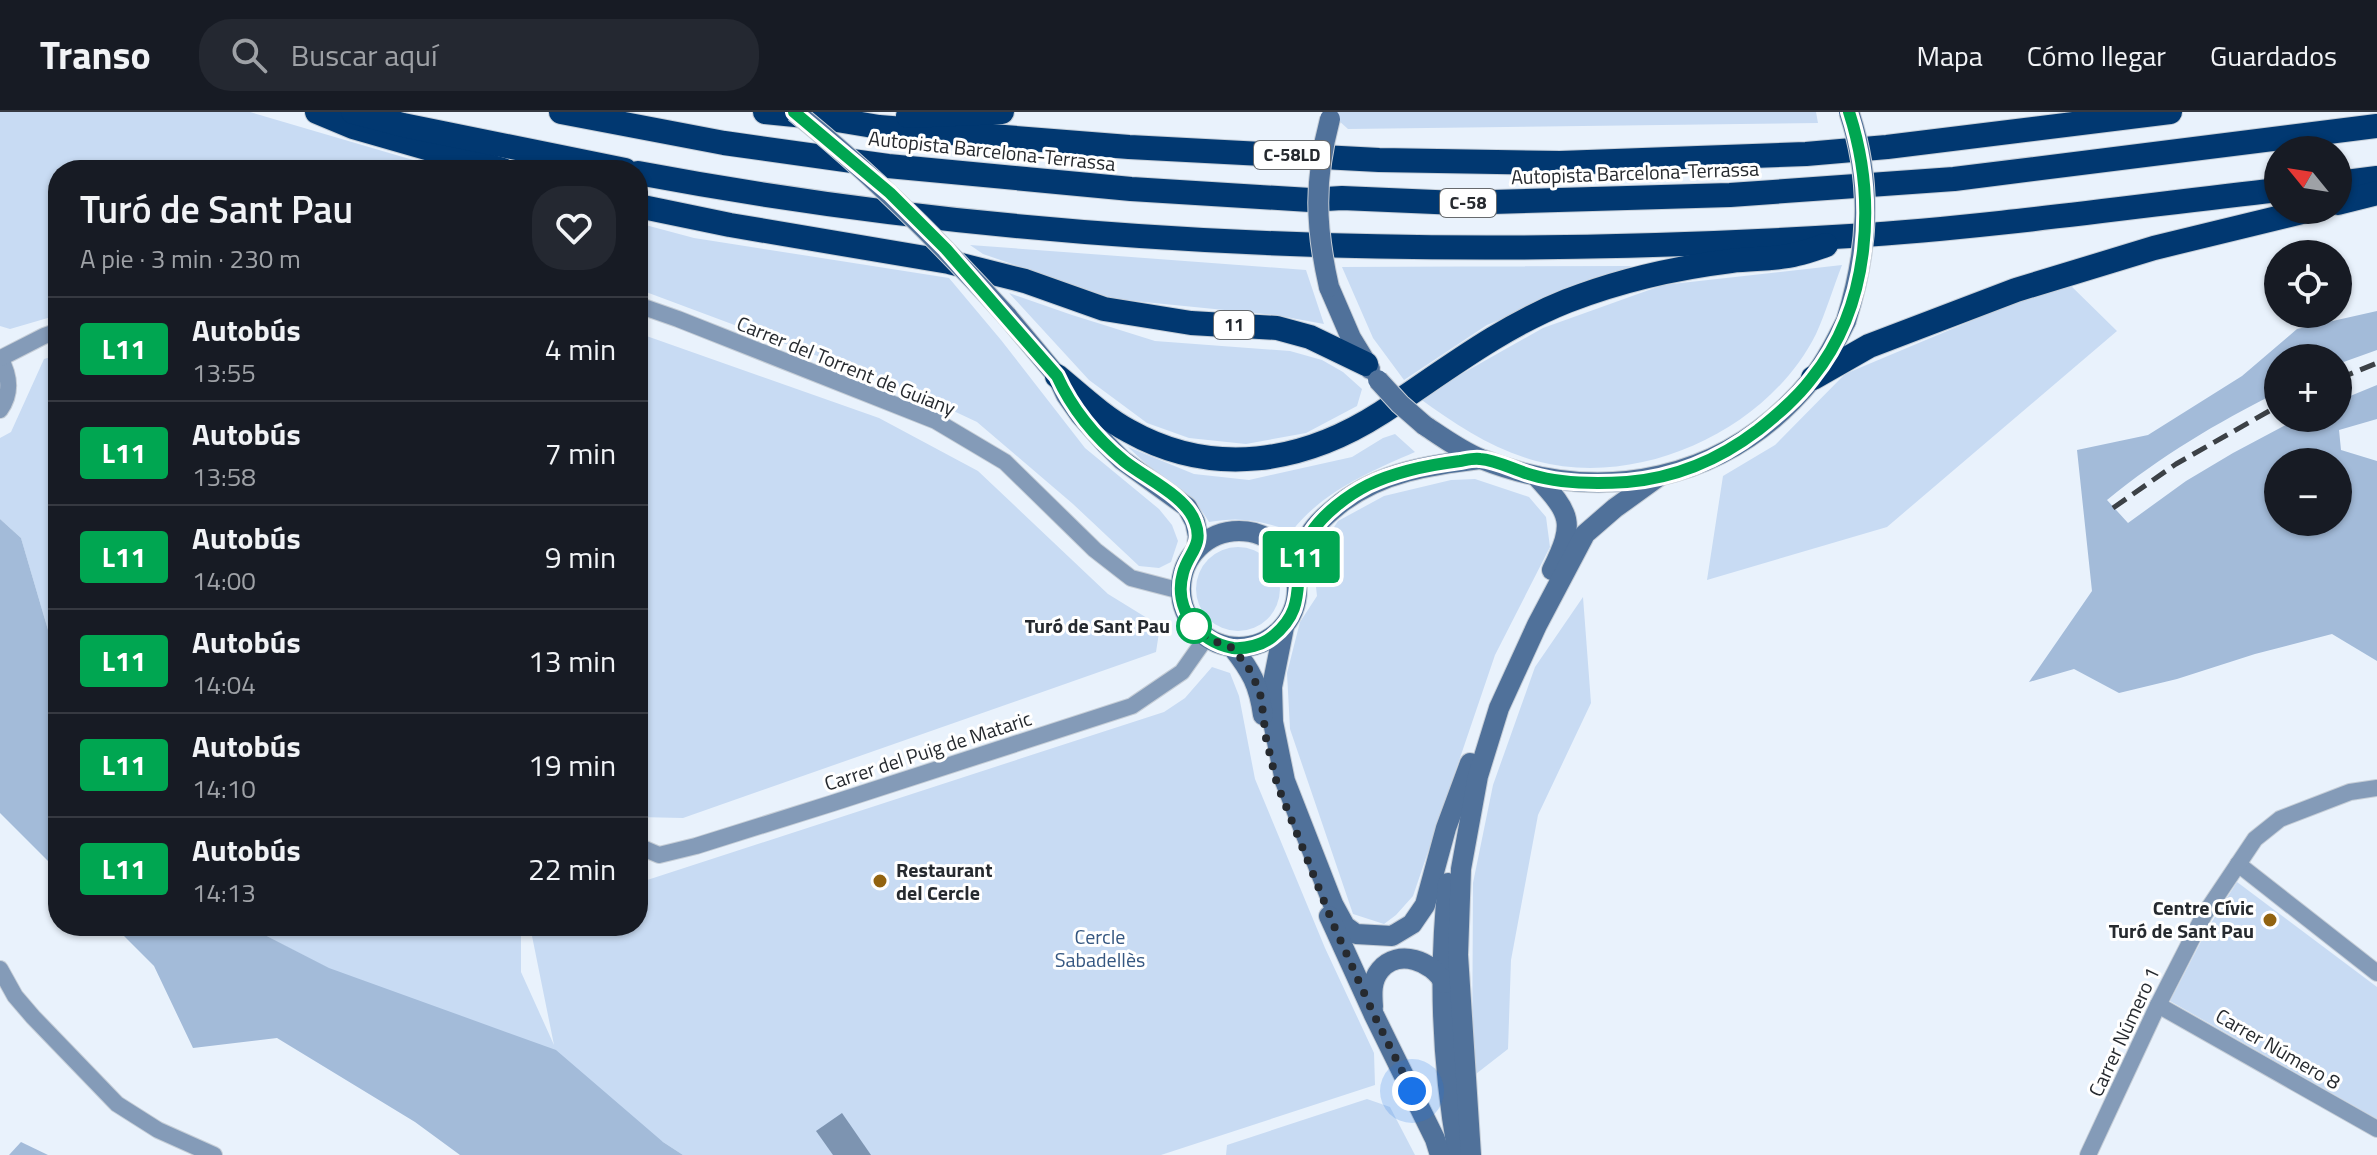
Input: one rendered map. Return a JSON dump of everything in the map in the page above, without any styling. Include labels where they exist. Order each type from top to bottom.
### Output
[{"type":"highway","points":[[317,112],[353,127],[468,160]]},
{"type":"highway","points":[[353,112],[576,160]]},
{"type":"highway","name":"Autopista Barcelona-Terrassa","points":[[561,112],[724,143],[917,169],[1146,190],[1310,200],[1342,198],[1458,203],[1730,195],[1954,179],[2377,126]]},
{"type":"highway","name":"C-58LD","points":[[765,112],[879,127],[1129,147],[1379,160],[1560,163],[1873,149],[2170,112]]},
{"type":"highway","points":[[825,118],[1002,112]]},
{"type":"highway","points":[[648,175],[874,210],[1024,227],[1305,245],[1559,248],[1852,235],[2264,192]]},
{"type":"highway","points":[[2352,181],[2377,178]]},
{"type":"highway","points":[[2352,199],[2377,193]]},
{"type":"highway","name":"11","points":[[648,208],[949,262],[1025,281],[1104,309],[1161,319],[1277,328],[1310,337],[1372,372]]},
{"type":"highway","points":[[1813,378],[1869,346],[2016,290],[2154,248],[2264,221]]},
{"type":"highway","points":[[1057,376],[1128,431],[1160,445],[1202,458],[1226,460],[1256,460],[1292,454],[1354,429],[1502,332],[1563,303],[1615,283],[1733,261],[1796,255],[1852,235]]},
{"type":"street","points":[[795,112],[890,193],[946,249],[1057,376],[1080,415],[1106,444],[1122,460],[1187,507],[1195,522],[1197,548]]},
{"type":"street","points":[[1332,115],[1320,165],[1317,219],[1321,252],[1329,287],[1351,338],[1372,372],[1400,404],[1424,425],[1480,459],[1536,476],[1599,483],[1658,477],[1712,459],[1743,441],[1783,411],[1813,378],[1846,321],[1856,289],[1865,229],[1865,183],[1849,112]]},
{"type":"street","name":"Carrer del Torrent de Guiany","points":[[648,308],[936,421],[1005,462],[1095,550],[1131,578],[1181,591]]},
{"type":"street","points":[[0,410],[9,388],[8,373],[0,358],[48,335]]},
{"type":"street","points":[[1297,575],[1310,533],[1329,513],[1366,486],[1420,467],[1480,459]]},
{"type":"street","points":[[1536,476],[1563,508],[1576,531]]},
{"type":"street","points":[[1345,929],[1392,936],[1412,924],[1425,905],[1446,828],[1490,701],[1559,556],[1576,531],[1658,477]]},
{"type":"street","points":[[1245,530],[1263,535],[1281,546],[1297,575],[1298,595],[1293,613],[1284,627],[1266,641],[1250,647],[1233,648],[1206,638],[1185,611],[1181,591],[1183,573],[1197,548],[1210,538],[1226,532],[1245,530]]},
{"type":"street","points":[[1468,1155],[1458,955],[1461,869],[1478,776],[1499,708],[1576,531]]},
{"type":"street","points":[[1284,627],[1274,673],[1273,722],[1285,781],[1345,929]]},
{"type":"street","name":"Carrer del Puig de Mataric","points":[[648,850],[659,855],[696,846],[1132,706],[1182,672],[1206,638]]},
{"type":"street","points":[[1233,648],[1252,673],[1261,697],[1266,738],[1277,784],[1345,929],[1374,1015],[1440,1155]]},
{"type":"street","points":[[1458,1155],[1434,970],[1470,763]]},
{"type":"street","name":"Carrer Número 1","points":[[2088,1155],[2204,915],[2255,839],[2280,819],[2350,792],[2377,788]]},
{"type":"street","points":[[2238,864],[2377,973]]},
{"type":"street","points":[[1374,1015],[1372,992],[1379,970],[1391,961],[1410,959],[1434,970],[1451,997],[1455,1082],[1468,1155]]},
{"type":"street","points":[[0,969],[15,996],[33,1017],[117,1104],[158,1130],[214,1155]]},
{"type":"street","name":"Carrer Número 8","points":[[2158,1005],[2377,1129]]},
{"type":"green space","points":[[0,112],[250,112],[413,160],[48,160],[48,318],[10,329],[0,326]]},
{"type":"green space","points":[[1329,112],[1816,112],[1818,123],[1348,129]]},
{"type":"green space","points":[[648,226],[694,238],[949,278],[1085,448],[1159,509],[1172,525],[1178,541],[1171,562],[1159,568],[1139,566],[1073,504],[977,422],[911,391],[648,293]]},
{"type":"green space","points":[[970,245],[1306,270],[1324,324],[1275,315],[1114,299],[983,254]]},
{"type":"green space","points":[[1842,265],[1816,334],[1794,368],[1767,398],[1734,424],[1697,444],[1658,458],[1617,466],[1576,468],[1536,461],[1504,450],[1475,435],[1419,398],[1543,328],[1663,285]]},
{"type":"green space","points":[[1632,266],[1487,325],[1404,380],[1373,338],[1342,267]]},
{"type":"green space","points":[[2066,281],[2117,331],[1887,527],[1707,580],[1723,476],[1775,445],[1845,374]]},
{"type":"green space","points":[[1009,293],[1155,341],[1290,351],[1322,360],[1343,372],[1362,389],[1357,406],[1306,433],[1246,444],[1189,438],[1147,423],[1089,380]]},
{"type":"green space","points":[[648,337],[879,418],[978,471],[1108,594],[1160,626],[1156,652],[683,818],[648,817]]},
{"type":"green space","points":[[48,358],[48,630],[21,538],[0,519],[0,438],[11,432],[44,359]]},
{"type":"green space","points":[[1395,434],[1415,452],[1332,494],[1292,531],[1251,520],[1209,522],[1190,498],[1128,447],[1194,474],[1249,480],[1352,457]]},
{"type":"green space","points":[[1475,479],[1529,497],[1546,517],[1550,547],[1495,655],[1413,896],[1384,924],[1353,914],[1290,729],[1287,673],[1300,622],[1317,596],[1313,559],[1338,521],[1384,496],[1451,480]]},
{"type":"green space","points":[[1238,547],[1254,550],[1268,559],[1277,573],[1280,589],[1277,605],[1268,619],[1254,628],[1238,631],[1222,628],[1208,619],[1199,605],[1196,589],[1199,573],[1208,559],[1222,550]]},
{"type":"green space","points":[[1583,597],[1591,703],[1538,815],[1511,960],[1508,1049],[1472,1077],[1473,883],[1493,785],[1535,667]]},
{"type":"green space","name":"Cercle Sabadellès","points":[[1212,667],[1230,673],[1239,696],[1255,779],[1325,948],[1374,1053],[1375,1085],[1161,1155],[683,1155],[266,936],[521,936],[521,972],[554,1045],[532,936],[648,936],[648,880],[1164,712],[1185,698]]},
{"type":"green space","points":[[2237,882],[2377,987],[2377,1119],[2170,1001],[2208,928]]},
{"type":"green space","points":[[1367,1099],[1390,1107],[1415,1155],[1226,1155],[1227,1145]]},
{"type":"shaded area","points":[[2377,311],[2377,350],[2352,359],[2352,344],[2279,344],[2297,329],[2352,328],[2352,317]]},
{"type":"shaded area","points":[[2264,357],[2264,399],[2190,441],[2107,500],[2128,523],[2186,481],[2273,432],[2339,432],[2341,448],[2264,448],[2264,536],[2352,536],[2352,453],[2377,461],[2377,661],[2332,634],[2119,693],[2074,669],[2029,682],[2092,591],[2077,450],[2148,435],[2242,376]]},
{"type":"shaded area","points":[[2377,385],[2377,419],[2352,426],[2352,395]]},
{"type":"shaded area","points":[[0,519],[21,538],[48,630],[48,861],[0,813]]},
{"type":"shaded area","points":[[124,936],[267,936],[329,968],[556,1050],[663,1142],[683,1155],[460,1155],[415,1122],[277,1038],[193,1048],[154,966]]},
{"type":"shaded area","points":[[842,1113],[871,1155],[833,1155],[816,1131]]},
{"type":"shaded area","points":[[21,1142],[48,1155],[9,1155]]},
{"type":"railway","points":[[2352,373],[2377,363]]},
{"type":"railway","points":[[2113,508],[2176,464],[2264,414]]},
{"type":"bus line","name":"L11","points":[[794,112],[890,193],[946,249],[1057,376],[1080,415],[1106,444],[1122,460],[1187,507],[1198,536],[1197,548],[1183,573],[1181,591],[1185,611],[1206,638],[1233,648],[1250,647],[1266,641],[1284,627],[1293,613],[1298,595],[1297,575],[1310,533],[1329,513],[1366,486],[1420,467],[1480,459],[1536,476],[1566,481],[1599,483],[1658,477],[1712,459],[1743,441],[1783,411],[1813,378],[1830,352],[1846,321],[1856,289],[1865,229],[1865,183],[1849,112]]},
{"type":"place","name":"Turó de Sant Pau","points":[[1194,626]]},
{"type":"place","name":"Restaurant del Cercle","points":[[880,881]]},
{"type":"place","name":"Centre Cívic Turó de Sant Pau","points":[[2270,920]]},
{"type":"route","points":[[1194,626],[1206,638],[1233,648],[1252,673],[1261,697],[1266,738],[1277,784],[1334,926],[1412,1091]]}]
